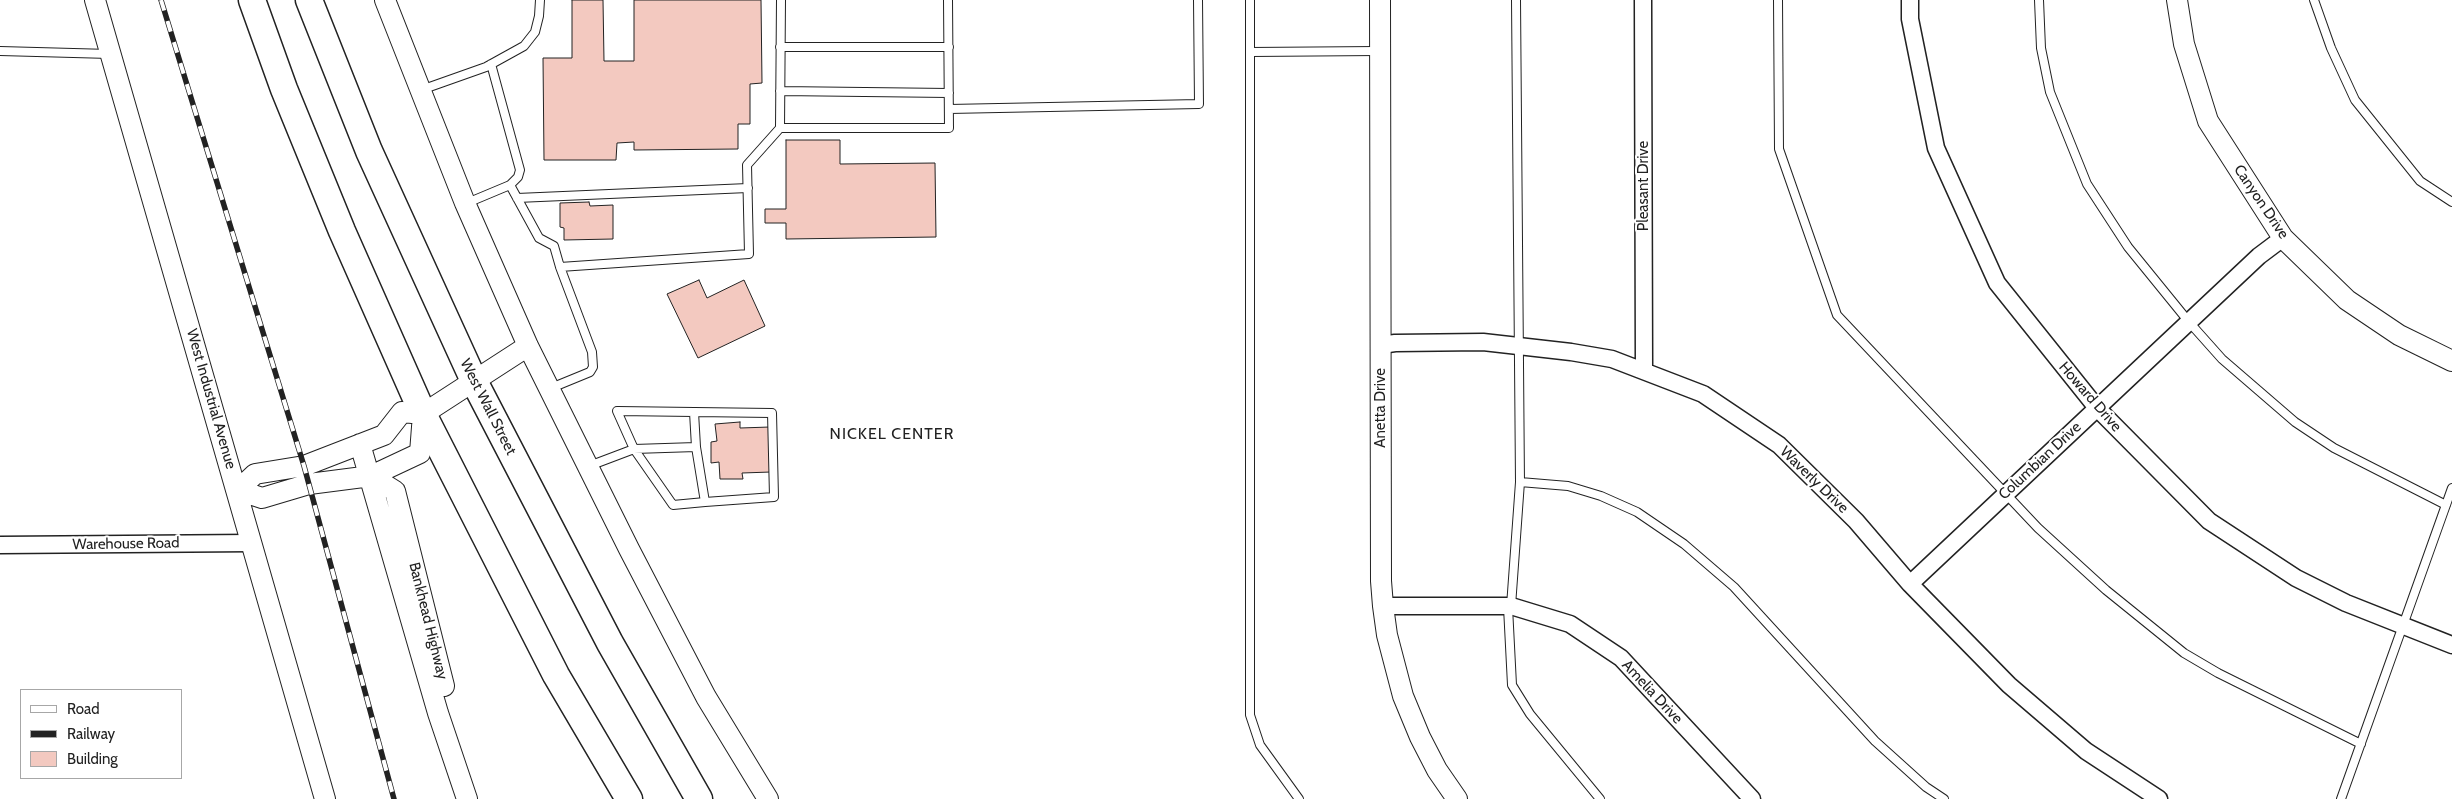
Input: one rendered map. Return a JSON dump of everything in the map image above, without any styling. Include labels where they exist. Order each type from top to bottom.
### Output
[{"type":"main road","points":[[252,0],[284,89],[342,231],[423,414],[556,675],[629,799]]},
{"type":"main road","name":"West Wall Street","points":[[309,0],[369,151],[474,381],[610,642],[699,799]]},
{"type":"street","name":"West Industrial Avenue","points":[[95,0],[238,490],[325,799]]},
{"type":"street","points":[[385,0],[465,203],[528,346],[706,697],[768,799]]},
{"type":"street","name":"Anetta Drive","points":[[1380,0],[1381,581],[1383,606],[1388,640],[1403,696],[1437,770],[1458,799]]},
{"type":"street","name":"Pleasant Drive","points":[[1643,0],[1644,372]]},
{"type":"street","name":"Howard Drive","points":[[1910,0],[1910,19],[1936,148],[1997,283],[2097,408],[2209,521],[2296,578],[2346,602],[2452,645]]},
{"type":"street","name":"Canyon Drive","points":[[2177,0],[2184,44],[2208,121],[2282,238],[2347,300],[2399,335],[2452,361]]},
{"type":"street","name":"Columbian Drive","points":[[1910,584],[2259,256],[2282,238]]},
{"type":"street","name":"Waverly Drive","points":[[1381,345],[1394,343],[1483,342],[1612,359],[1703,394],[1779,445],[1856,521],[1910,584],[2009,685],[2086,751],[2158,799]]},
{"type":"street","points":[[423,414],[420,453],[371,476],[309,484],[262,498],[238,490],[255,474],[304,466],[384,435],[402,412],[423,414],[528,346]]},
{"type":"street","name":"Bankhead Highway","points":[[360,444],[371,476],[438,712],[465,790]]},
{"type":"street","name":"Warehouse Road","points":[[0,545],[252,543]]},
{"type":"street","name":"Amelia Drive","points":[[1383,606],[1509,607],[1570,624],[1621,658],[1752,799]]},
{"type":"lane","points":[[420,90],[491,64],[524,46],[535,32],[540,0]]},
{"type":"lane","points":[[560,267],[749,254],[747,165],[780,128],[780,0]]},
{"type":"lane","points":[[780,128],[949,128],[948,0]]},
{"type":"lane","points":[[949,109],[1199,104],[1198,0]]},
{"type":"lane","points":[[1250,0],[1250,715],[1260,745],[1299,799]]},
{"type":"lane","points":[[1516,0],[1520,482],[1509,607],[1512,685],[1530,714],[1600,799]]},
{"type":"lane","points":[[1778,0],[1779,149],[1837,315],[2038,528],[2106,590],[2184,653],[2218,673],[2361,744]]},
{"type":"lane","points":[[2039,0],[2041,48],[2050,92],[2086,184],[2128,247],[2222,359],[2295,422],[2334,448],[2446,505]]},
{"type":"lane","points":[[2314,0],[2331,48],[2355,100],[2420,181],[2452,202]]},
{"type":"lane","points":[[780,47],[949,47]]},
{"type":"lane","points":[[0,51],[111,54]]},
{"type":"lane","points":[[1250,52],[1380,51]]},
{"type":"lane","points":[[465,203],[510,186],[518,177],[520,170],[491,64]]},
{"type":"lane","points":[[780,91],[949,93]]},
{"type":"lane","points":[[510,186],[539,238],[554,246],[592,352],[593,367],[590,372],[549,388]]},
{"type":"lane","points":[[517,198],[748,188]]},
{"type":"lane","points":[[617,411],[694,412],[772,413],[774,497],[673,504],[634,449],[617,411]]},
{"type":"lane","points":[[694,412],[696,447],[705,502]]},
{"type":"lane","points":[[588,467],[634,449],[696,447]]},
{"type":"lane","points":[[1520,482],[1568,486],[1601,496],[1636,512],[1684,544],[1734,587],[1875,741],[1926,787],[1944,799]]},
{"type":"lane","points":[[2341,799],[2452,488]]},
{"type":"building","points":[[572,0],[603,0],[604,61],[634,61],[634,0],[761,0],[762,83],[750,84],[750,124],[738,124],[738,149],[634,150],[634,142],[617,143],[616,160],[544,160],[543,58],[572,58]]},
{"type":"building","points":[[786,140],[840,140],[840,164],[935,163],[936,237],[786,239],[786,223],[765,223],[765,209],[786,209]]},
{"type":"building","points":[[589,202],[590,206],[613,205],[613,239],[564,240],[564,228],[560,227],[560,203]]},
{"type":"building","points":[[699,280],[707,298],[744,280],[765,326],[698,358],[667,294]]},
{"type":"building","points":[[740,422],[740,428],[770,427],[771,472],[742,473],[743,479],[720,479],[719,462],[711,463],[711,442],[717,441],[715,424]]},
{"type":"railway","points":[[161,0],[304,466],[394,799]]},
{"type":"district","name":"NICKEL CENTER","points":[[892,434]]}]
